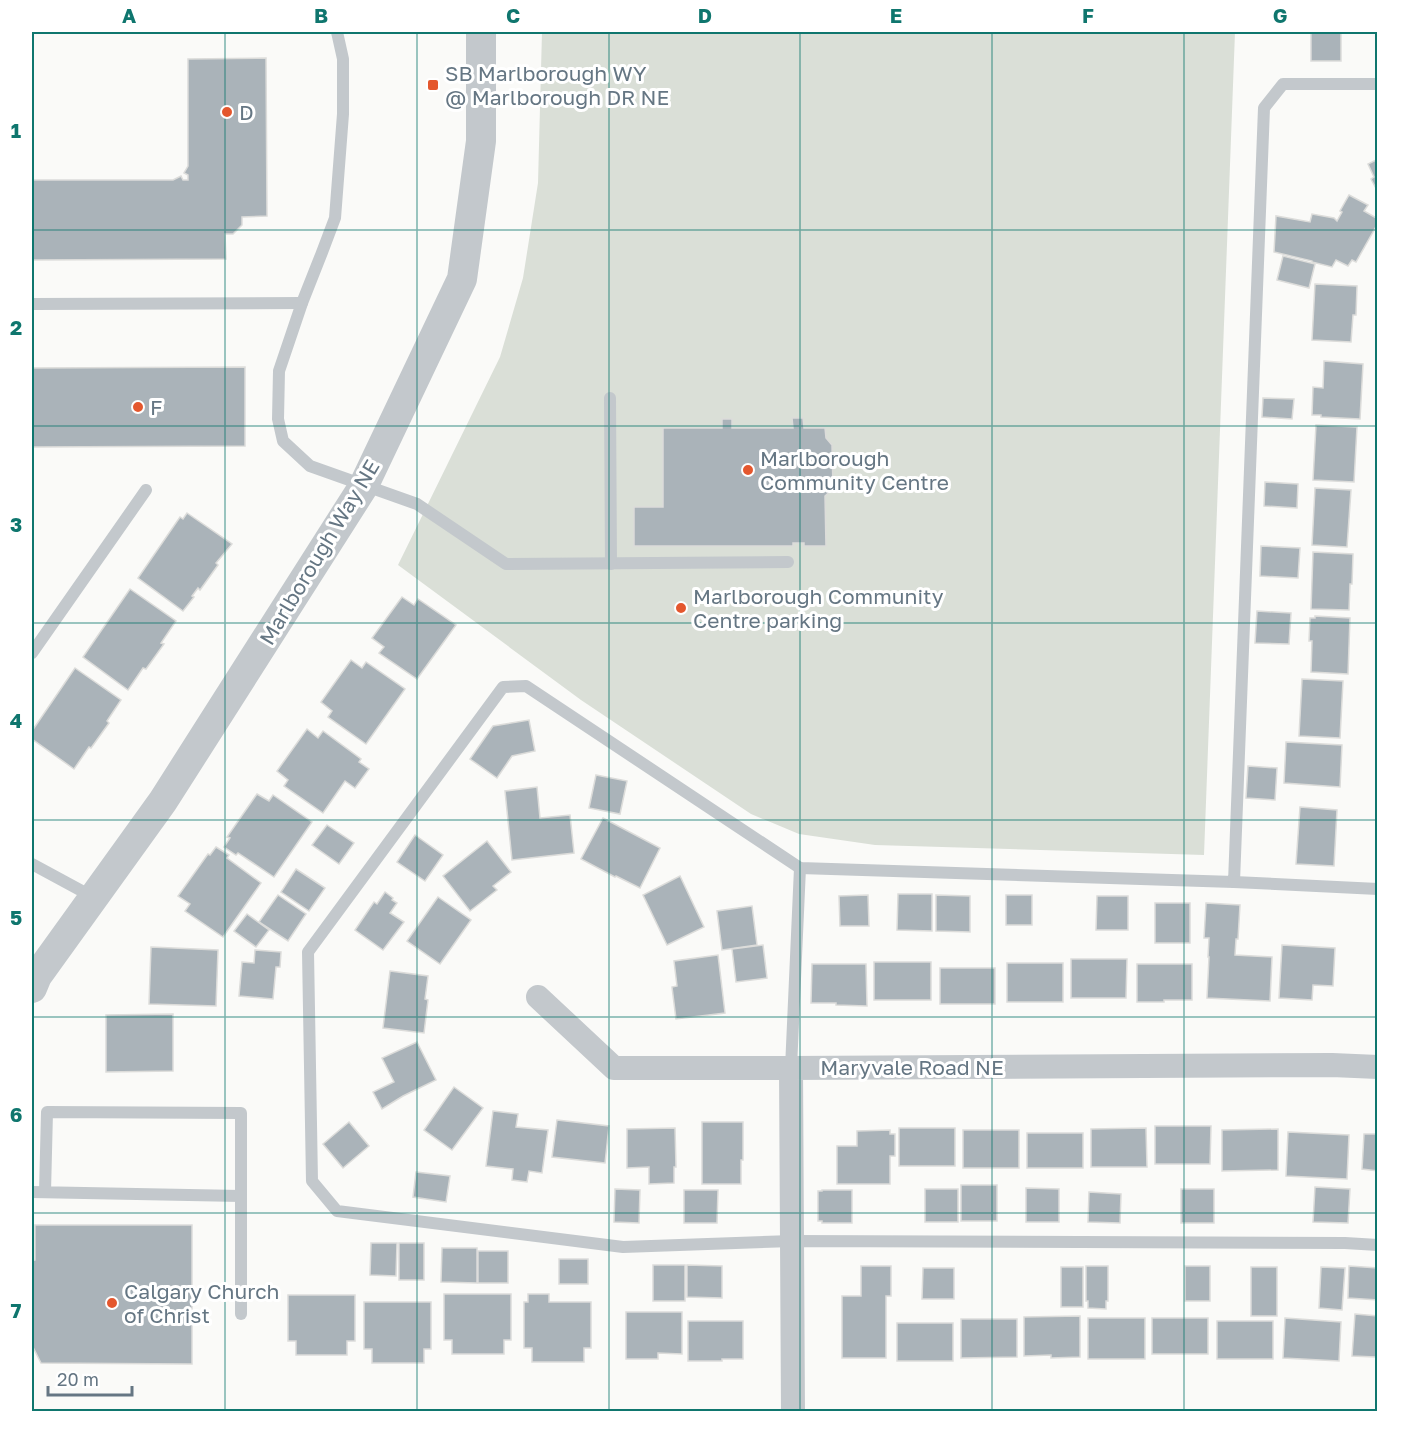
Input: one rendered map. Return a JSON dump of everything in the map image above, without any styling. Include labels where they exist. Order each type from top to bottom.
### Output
[{"type":"street","name":"Marlborough Way NE","points":[[32,988],[38,976],[163,801],[363,486],[462,279],[481,141],[481,32]]},
{"type":"street","points":[[538,997],[614,1068],[791,1068]]},
{"type":"street","name":"Maryvale Road NE","points":[[793,1412],[791,1068],[1332,1065],[1377,1067]]},
{"type":"lane","points":[[337,32],[343,59],[343,114],[334,218],[279,371],[279,419],[283,441],[310,466],[417,504],[506,564],[788,562]]},
{"type":"lane","points":[[1234,882],[1264,108],[1282,84],[1377,84]]},
{"type":"lane","points":[[32,304],[302,303]]},
{"type":"lane","points":[[610,398],[611,564]]},
{"type":"lane","points":[[32,653],[146,490]]},
{"type":"lane","points":[[1377,889],[800,868],[526,686],[503,687],[308,952],[312,1181],[337,1211],[623,1247],[792,1241],[1377,1245]]},
{"type":"lane","points":[[32,864],[94,898]]},
{"type":"lane","points":[[791,1068],[800,868]]},
{"type":"lane","points":[[45,1192],[47,1112],[241,1113],[241,1314]]},
{"type":"lane","points":[[32,1192],[241,1196]]},
{"type":"shaded area","points":[[542,32],[1235,32],[1204,855],[875,845],[799,834],[751,814],[581,700],[398,565],[500,357],[523,278],[538,183]]},
{"type":"building","points":[[1311,32],[1341,32],[1341,61],[1311,61]]},
{"type":"building","name":"D","points":[[266,58],[267,216],[242,217],[242,225],[233,234],[225,234],[226,259],[32,260],[32,180],[173,180],[181,176],[183,180],[188,180],[188,175],[184,173],[188,166],[188,59]]},
{"type":"building","points":[[1378,159],[1378,192],[1371,179],[1374,177],[1368,164]]},
{"type":"building","points":[[1349,195],[1368,205],[1364,211],[1378,219],[1378,223],[1356,262],[1352,260],[1348,266],[1336,260],[1332,267],[1274,252],[1276,216],[1310,222],[1312,214],[1334,218],[1337,221]]},
{"type":"building","points":[[1283,256],[1315,264],[1309,288],[1277,280]]},
{"type":"building","points":[[1315,284],[1357,286],[1356,315],[1353,315],[1351,342],[1312,340]]},
{"type":"building","points":[[1324,361],[1363,364],[1360,419],[1312,415],[1313,387],[1323,388]]},
{"type":"building","name":"F","points":[[245,367],[245,446],[32,447],[32,368]]},
{"type":"building","points":[[1263,398],[1294,399],[1292,419],[1262,417]]},
{"type":"building","name":"Marlborough Community Centre","points":[[792,418],[803,418],[804,428],[825,428],[826,438],[832,445],[833,489],[825,496],[826,546],[804,546],[804,543],[793,543],[793,546],[634,546],[634,507],[663,507],[663,428],[722,428],[722,419],[732,419],[732,428],[793,428]]},
{"type":"building","points":[[1316,425],[1357,427],[1354,482],[1313,480]]},
{"type":"building","points":[[1265,482],[1298,484],[1297,508],[1264,506]]},
{"type":"building","points":[[1315,488],[1351,490],[1347,547],[1312,545]]},
{"type":"building","points":[[187,513],[232,544],[183,611],[138,578],[180,517],[183,519]]},
{"type":"building","points":[[1261,546],[1300,548],[1298,578],[1260,576]]},
{"type":"building","points":[[1313,552],[1353,554],[1349,610],[1311,609]]},
{"type":"building","points":[[130,589],[176,621],[161,643],[164,644],[128,690],[83,657]]},
{"type":"building","points":[[402,597],[414,605],[418,599],[456,625],[417,679],[379,653],[384,647],[372,638]]},
{"type":"building","points":[[1257,611],[1291,613],[1289,644],[1255,643]]},
{"type":"building","points":[[1315,616],[1350,618],[1348,674],[1311,672],[1310,618],[1315,618]]},
{"type":"building","points":[[351,660],[362,668],[366,662],[405,689],[366,744],[328,717],[332,711],[321,702]]},
{"type":"building","points":[[75,668],[121,700],[107,721],[109,723],[74,769],[32,739],[32,731]]},
{"type":"building","points":[[1302,679],[1343,681],[1340,738],[1299,736]]},
{"type":"building","points":[[529,720],[535,751],[512,756],[497,778],[470,759],[493,726]]},
{"type":"building","points":[[307,729],[318,738],[323,731],[361,759],[359,762],[369,769],[355,788],[345,781],[323,813],[284,786],[288,780],[277,771]]},
{"type":"building","points":[[1286,742],[1342,745],[1340,787],[1284,783]]},
{"type":"building","points":[[1248,766],[1277,768],[1275,800],[1246,798]]},
{"type":"building","points":[[596,775],[627,781],[620,814],[589,808]]},
{"type":"building","points":[[537,787],[540,818],[570,815],[574,853],[512,860],[505,791]]},
{"type":"building","points":[[257,794],[269,801],[273,795],[312,822],[274,877],[238,853],[236,855],[224,847],[230,838],[227,837]]},
{"type":"building","points":[[1300,807],[1337,810],[1334,866],[1296,864]]},
{"type":"building","points":[[603,818],[660,848],[640,888],[581,859]]},
{"type":"building","points":[[327,825],[354,843],[339,864],[312,845]]},
{"type":"building","points":[[415,835],[443,855],[425,881],[397,862]]},
{"type":"building","points":[[487,841],[511,872],[493,886],[497,890],[470,911],[443,876]]},
{"type":"building","points":[[216,847],[229,855],[227,858],[261,883],[223,937],[185,911],[190,904],[178,896],[208,854],[210,855]]},
{"type":"building","points":[[296,869],[325,888],[309,911],[281,892]]},
{"type":"building","points":[[680,876],[704,927],[667,945],[643,895]]},
{"type":"building","points":[[385,892],[397,903],[390,913],[404,922],[383,950],[355,930],[374,902],[377,904]]},
{"type":"building","points":[[898,894],[932,894],[932,931],[897,930]]},
{"type":"building","points":[[278,895],[306,914],[288,941],[259,922]]},
{"type":"building","points":[[868,895],[869,926],[840,926],[839,896]]},
{"type":"building","points":[[936,895],[970,896],[970,932],[936,931]]},
{"type":"building","points":[[1006,895],[1032,895],[1032,925],[1006,925]]},
{"type":"building","points":[[1097,896],[1128,896],[1128,930],[1096,930]]},
{"type":"building","points":[[438,897],[471,920],[440,964],[407,941]]},
{"type":"building","points":[[1155,903],[1190,903],[1190,943],[1155,943]]},
{"type":"building","points":[[1206,903],[1240,905],[1235,955],[1272,957],[1270,1001],[1207,998],[1209,938],[1204,938]]},
{"type":"building","points":[[752,906],[757,945],[722,950],[717,911]]},
{"type":"building","points":[[247,914],[269,930],[256,947],[234,931]]},
{"type":"building","points":[[763,945],[767,978],[736,982],[732,949]]},
{"type":"building","points":[[1282,945],[1335,948],[1333,986],[1313,985],[1312,1000],[1279,998]]},
{"type":"building","points":[[151,947],[218,950],[216,1006],[149,1004]]},
{"type":"building","points":[[255,950],[281,952],[280,967],[276,967],[273,999],[239,996],[242,962],[254,963]]},
{"type":"building","points":[[718,955],[725,1013],[676,1019],[672,987],[677,986],[674,961]]},
{"type":"building","points":[[1071,959],[1127,959],[1126,998],[1071,998]]},
{"type":"building","points":[[874,962],[931,962],[931,1000],[874,1000]]},
{"type":"building","points":[[1007,963],[1063,963],[1063,1002],[1007,1002]]},
{"type":"building","points":[[812,964],[866,964],[867,1006],[811,1003]]},
{"type":"building","points":[[1137,964],[1192,964],[1192,1000],[1137,1002]]},
{"type":"building","points":[[940,968],[995,968],[995,1004],[940,1004]]},
{"type":"building","points":[[390,971],[428,976],[424,1033],[383,1028]]},
{"type":"building","points":[[173,1014],[173,1071],[106,1072],[106,1015]]},
{"type":"building","points":[[417,1042],[436,1080],[382,1109],[373,1092],[394,1082],[382,1058]]},
{"type":"building","points":[[454,1087],[483,1108],[452,1150],[424,1130]]},
{"type":"building","points":[[493,1111],[518,1114],[516,1127],[548,1130],[542,1173],[529,1171],[527,1182],[512,1180],[513,1169],[486,1166]]},
{"type":"building","points":[[557,1120],[609,1126],[605,1163],[552,1157]]},
{"type":"building","points":[[349,1122],[369,1146],[343,1168],[323,1144]]},
{"type":"building","points":[[702,1122],[743,1122],[741,1184],[702,1184]]},
{"type":"building","points":[[1155,1126],[1211,1126],[1210,1164],[1155,1164]]},
{"type":"building","points":[[675,1128],[674,1183],[649,1184],[649,1167],[627,1168],[627,1129]]},
{"type":"building","points":[[899,1128],[955,1128],[955,1166],[899,1166]]},
{"type":"building","points":[[1146,1128],[1147,1167],[1091,1167],[1091,1129]]},
{"type":"building","points":[[1278,1129],[1278,1170],[1222,1171],[1222,1130]]},
{"type":"building","points":[[890,1130],[890,1134],[895,1134],[895,1156],[890,1156],[890,1184],[837,1184],[837,1146],[857,1146],[857,1131]]},
{"type":"building","points":[[963,1130],[1019,1130],[1019,1168],[963,1168]]},
{"type":"building","points":[[1288,1132],[1349,1135],[1347,1179],[1286,1176]]},
{"type":"building","points":[[1027,1133],[1083,1133],[1083,1168],[1027,1168]]},
{"type":"building","points":[[1364,1134],[1378,1134],[1378,1171],[1362,1169]]},
{"type":"building","points":[[416,1172],[450,1176],[446,1202],[413,1197]]},
{"type":"building","points":[[961,1185],[997,1185],[997,1221],[961,1221]]},
{"type":"building","points":[[1315,1187],[1350,1189],[1348,1223],[1313,1222]]},
{"type":"building","points":[[1026,1188],[1059,1189],[1059,1222],[1026,1222]]},
{"type":"building","points":[[615,1189],[640,1190],[639,1223],[614,1222]]},
{"type":"building","points":[[925,1189],[958,1189],[958,1222],[925,1222]]},
{"type":"building","points":[[1181,1189],[1214,1189],[1214,1223],[1181,1223]]},
{"type":"building","points":[[684,1190],[718,1190],[717,1223],[684,1223]]},
{"type":"building","points":[[852,1190],[852,1223],[818,1221],[818,1191]]},
{"type":"building","points":[[1089,1192],[1121,1194],[1120,1223],[1088,1222]]},
{"type":"building","name":"Calgary Church of Christ","points":[[35,1225],[192,1225],[192,1364],[41,1363],[32,1345],[32,1261],[35,1260]]},
{"type":"building","points":[[371,1243],[397,1243],[396,1276],[370,1275]]},
{"type":"building","points":[[399,1243],[424,1243],[424,1280],[399,1280]]},
{"type":"building","points":[[442,1248],[477,1248],[477,1283],[441,1282]]},
{"type":"building","points":[[478,1251],[508,1251],[508,1283],[478,1283]]},
{"type":"building","points":[[559,1259],[588,1259],[588,1284],[559,1284]]},
{"type":"building","points":[[653,1265],[685,1265],[685,1301],[653,1301]]},
{"type":"building","points":[[687,1265],[722,1266],[722,1298],[687,1297]]},
{"type":"building","points":[[861,1266],[891,1266],[891,1296],[886,1296],[886,1358],[842,1358],[842,1296],[861,1296]]},
{"type":"building","points":[[1086,1266],[1108,1266],[1106,1309],[1088,1308]]},
{"type":"building","points":[[1185,1266],[1210,1266],[1210,1301],[1185,1301]]},
{"type":"building","points":[[1349,1266],[1378,1268],[1378,1300],[1348,1298]]},
{"type":"building","points":[[1061,1267],[1083,1267],[1083,1307],[1061,1307]]},
{"type":"building","points":[[1251,1267],[1277,1267],[1277,1316],[1251,1316]]},
{"type":"building","points":[[1321,1267],[1345,1268],[1342,1310],[1319,1308]]},
{"type":"building","points":[[923,1268],[954,1268],[954,1299],[922,1299]]},
{"type":"building","points":[[444,1294],[511,1294],[511,1340],[504,1340],[504,1354],[452,1354],[452,1340],[444,1340]]},
{"type":"building","points":[[528,1294],[549,1294],[549,1302],[591,1302],[591,1348],[584,1348],[584,1362],[532,1362],[532,1348],[524,1348],[524,1302],[528,1302]]},
{"type":"building","points":[[288,1295],[355,1295],[355,1341],[347,1341],[347,1355],[296,1355],[296,1341],[288,1341]]},
{"type":"building","points":[[364,1302],[431,1302],[431,1349],[424,1349],[424,1363],[372,1363],[372,1349],[364,1349]]},
{"type":"building","points":[[626,1312],[682,1312],[682,1354],[658,1353],[658,1359],[626,1359]]},
{"type":"building","points":[[1355,1314],[1378,1316],[1378,1362],[1376,1362],[1376,1357],[1352,1356]]},
{"type":"building","points":[[1080,1316],[1080,1357],[1024,1356],[1024,1317]]},
{"type":"building","points":[[1088,1318],[1145,1318],[1145,1359],[1088,1359]]},
{"type":"building","points":[[1152,1318],[1208,1318],[1208,1354],[1152,1354]]},
{"type":"building","points":[[1285,1318],[1341,1322],[1339,1361],[1283,1358]]},
{"type":"building","points":[[961,1319],[1017,1319],[1017,1357],[961,1358]]},
{"type":"building","points":[[688,1321],[743,1321],[743,1359],[688,1361]]},
{"type":"building","points":[[1217,1321],[1273,1321],[1273,1359],[1217,1359]]},
{"type":"building","points":[[897,1323],[953,1323],[953,1361],[897,1361]]},
{"type":"place","name":"SB Marlborough WY @ Marlborough DR NE","points":[[433,85]]},
{"type":"place","name":"D","points":[[227,112]]},
{"type":"place","name":"F","points":[[138,407]]},
{"type":"place","name":"Marlborough Community Centre","points":[[748,470]]},
{"type":"place","name":"Marlborough Community Centre parking","points":[[681,608]]},
{"type":"place","name":"Calgary Church of Christ","points":[[112,1303]]}]
